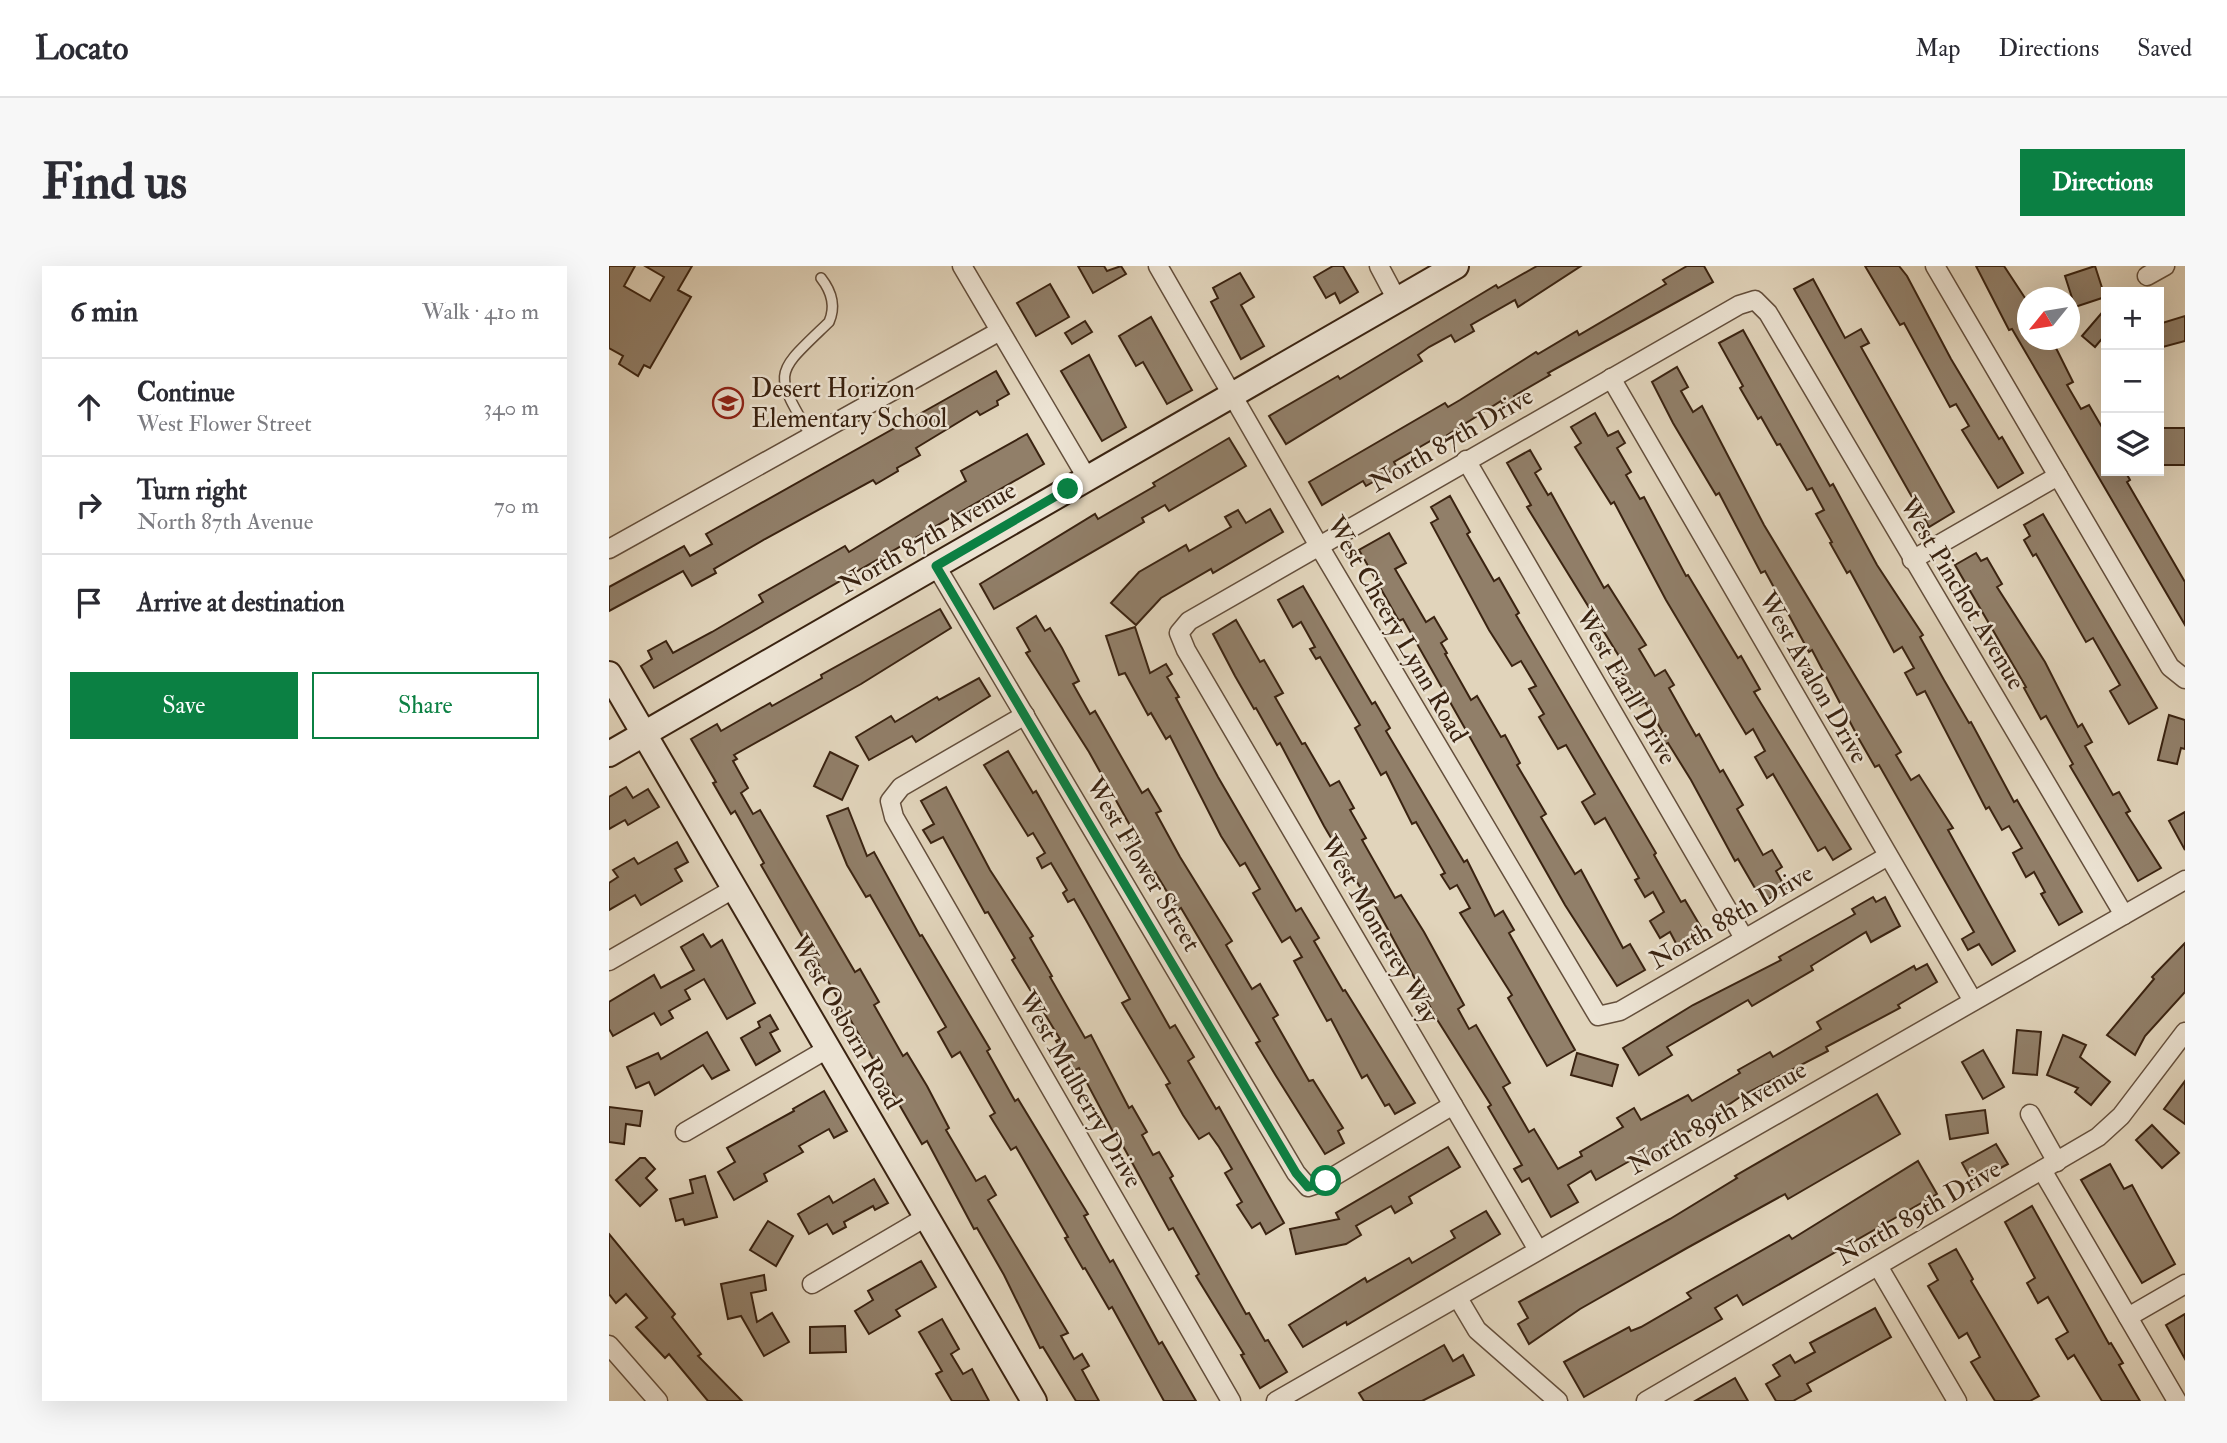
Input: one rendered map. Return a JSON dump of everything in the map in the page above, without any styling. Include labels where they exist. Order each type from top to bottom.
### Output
[{"type":"street","points":[[962,266],[1087,478]]},
{"type":"street","name":"West Cheery Lynn Road","points":[[1158,266],[1318,546],[1598,1016]]},
{"type":"street","points":[[1379,266],[1397,300]]},
{"type":"street","name":"North 87th Avenue","points":[[609,754],[1456,266]]},
{"type":"street","points":[[1935,266],[2170,667],[2184,679]]},
{"type":"street","points":[[2147,276],[2165,266]]},
{"type":"street","name":"North 87th Drive","points":[[1179,633],[1189,621],[1466,460],[1739,305],[1755,300]]},
{"type":"street","name":"West Pinchot Avenue","points":[[1755,300],[1768,313],[2124,915]]},
{"type":"street","points":[[609,549],[1000,331]]},
{"type":"street","name":"West Avalon Drive","points":[[1611,378],[1972,1001]]},
{"type":"street","name":"West Earll Drive","points":[[1466,460],[1744,938]]},
{"type":"street","points":[[1912,560],[2058,476]]},
{"type":"street","name":"West Flower Street","points":[[936,566],[1296,1173],[1308,1187],[1326,1181],[1453,1105]]},
{"type":"street","name":"West Monterey Way","points":[[1179,633],[1186,650],[1538,1250]]},
{"type":"street","name":"West Osborn Road","points":[[609,674],[1034,1401]]},
{"type":"street","name":"West Mulberry Drive","points":[[1025,715],[901,787],[890,802],[894,817],[1231,1401]]},
{"type":"street","name":"North 88th Drive","points":[[1598,1016],[1620,1012],[1888,856]]},
{"type":"street","name":"North 89th Avenue","points":[[1276,1401],[2185,880]]},
{"type":"street","points":[[609,961],[735,888]]},
{"type":"street","name":"North 89th Drive","points":[[1656,1398],[2050,1166],[2111,1126],[2185,1032]]},
{"type":"street","points":[[685,1132],[828,1048]]},
{"type":"street","points":[[2030,1114],[2050,1166],[2128,1317],[2177,1401]]},
{"type":"street","points":[[812,1284],[926,1217]]},
{"type":"street","points":[[1878,1266],[1957,1401]]},
{"type":"street","points":[[2128,1317],[2185,1284]]},
{"type":"street","points":[[1458,1298],[1477,1330],[1558,1401]]},
{"type":"street","points":[[609,1345],[658,1401]]},
{"type":"lane","points":[[812,438],[787,396],[783,372],[788,361],[829,322],[832,296],[821,278]]},
{"type":"building","points":[[609,266],[635,266],[624,286],[650,301],[664,277],[645,266],[692,266],[678,290],[691,297],[650,368],[644,365],[638,376],[619,364],[623,356],[609,348]]},
{"type":"building","points":[[1078,266],[1104,266],[1107,271],[1121,266],[1126,274],[1093,293]]},
{"type":"building","points":[[1333,266],[1343,266],[1358,292],[1340,303],[1335,293],[1326,298],[1314,277]]},
{"type":"building","points":[[1537,266],[1581,266],[1518,307],[1515,300],[1471,325],[1474,331],[1455,342],[1451,335],[1429,347],[1418,355],[1422,361],[1286,444],[1269,416],[1338,376],[1340,379],[1496,285],[1498,288]]},
{"type":"building","points":[[1687,266],[1704,266],[1713,282],[1548,373],[1550,375],[1514,396],[1518,402],[1505,409],[1501,401],[1441,439],[1439,436],[1394,462],[1397,468],[1366,486],[1363,481],[1322,505],[1309,482],[1445,403],[1448,407],[1536,352],[1538,354],[1577,331],[1579,335],[1666,284],[1663,280]]},
{"type":"building","points":[[1865,266],[1899,266],[1907,276],[1951,359],[1999,439],[2002,437],[2023,473],[1998,488],[1962,430],[1969,426],[1956,404],[1950,407],[1904,323],[1900,325]]},
{"type":"building","points":[[1976,266],[2004,266],[2018,287],[2017,338],[2012,329],[2009,330]]},
{"type":"building","points":[[2095,266],[2102,287],[2101,298],[2080,305],[2080,287],[2069,287],[2065,276]]},
{"type":"building","points":[[1240,273],[1254,297],[1241,305],[1264,346],[1241,359],[1211,302],[1218,298],[1213,288]]},
{"type":"building","points":[[1813,279],[1845,338],[1861,329],[1869,343],[1861,347],[1954,512],[1929,527],[1794,289]]},
{"type":"building","points":[[1050,284],[1069,317],[1036,336],[1017,303]]},
{"type":"building","points":[[2101,314],[2101,340],[2095,347],[2082,336]]},
{"type":"building","points":[[2185,316],[2185,341],[2164,347],[2164,322]]},
{"type":"building","points":[[1151,317],[1192,390],[1167,404],[1143,362],[1136,366],[1119,336]]},
{"type":"building","points":[[1085,321],[1092,332],[1072,344],[1065,333]]},
{"type":"building","points":[[1743,330],[1830,486],[1833,484],[1877,565],[1923,635],[1920,637],[1969,723],[1971,722],[2014,802],[2017,800],[2082,912],[2059,925],[2041,894],[2045,892],[2034,872],[2026,877],[2013,853],[2022,848],[2009,826],[2002,830],[1989,807],[1986,809],[1925,691],[1917,695],[1905,673],[1914,668],[1902,647],[1894,652],[1850,571],[1847,573],[1830,543],[1832,542],[1816,514],[1824,510],[1812,488],[1807,490],[1780,444],[1777,445],[1761,417],[1758,419],[1740,388],[1743,386],[1719,343]]},
{"type":"building","points":[[2024,350],[2057,350],[2073,382],[2067,385],[2081,409],[2089,405],[2101,425],[2101,476],[2128,476],[2130,480],[2127,482],[2185,582],[2185,625]]},
{"type":"building","points":[[1089,355],[1126,427],[1102,441],[1061,371]]},
{"type":"building","points":[[1677,367],[1688,387],[1681,391],[1693,412],[1702,406],[1764,525],[1901,752],[1896,755],[1911,780],[1919,775],[1953,828],[1948,830],[2015,951],[1992,965],[1979,944],[1968,950],[1962,939],[1974,932],[1879,765],[1875,767],[1812,650],[1809,652],[1765,571],[1761,573],[1719,493],[1716,495],[1673,423],[1652,382]]},
{"type":"building","points":[[996,371],[1009,394],[997,401],[998,405],[980,415],[977,411],[916,448],[920,455],[897,468],[898,471],[876,484],[873,480],[765,539],[714,569],[716,573],[692,586],[683,571],[609,611],[609,587],[684,546],[690,556],[712,544],[706,534]]},
{"type":"building","points":[[1595,413],[1608,436],[1618,431],[1625,443],[1617,448],[1631,472],[1626,475],[1640,499],[1644,497],[1686,576],[1688,575],[1738,658],[1741,656],[1760,689],[1754,692],[1851,849],[1833,860],[1825,847],[1818,851],[1773,774],[1767,778],[1755,757],[1765,751],[1753,729],[1746,734],[1666,600],[1614,502],[1611,504],[1575,447],[1581,443],[1571,427]]},
{"type":"building","points":[[2164,428],[2185,428],[2185,465],[2164,465]]},
{"type":"building","points":[[1027,434],[1044,464],[654,688],[641,666],[652,659],[648,651],[666,641],[673,653],[712,632],[763,602],[759,595],[845,546],[849,552],[966,481],[961,471]]},
{"type":"building","points":[[1229,438],[1246,466],[1169,511],[1165,505],[1142,518],[1144,522],[994,609],[980,584],[1095,514],[1098,519],[1155,486],[1153,483]]},
{"type":"building","points":[[1530,450],[1541,469],[1535,473],[1548,495],[1551,493],[1604,588],[1608,585],[1646,645],[1639,649],[1655,676],[1665,670],[1674,685],[1669,688],[1696,736],[1699,734],[1720,772],[1723,770],[1743,805],[1737,809],[1763,855],[1772,850],[1782,867],[1776,871],[1786,889],[1763,902],[1738,859],[1735,861],[1668,743],[1662,746],[1656,737],[1663,733],[1645,702],[1640,705],[1620,669],[1625,666],[1527,507],[1531,505],[1507,463]]},
{"type":"building","points":[[1450,496],[1470,532],[1467,534],[1494,581],[1499,578],[1519,613],[1516,615],[1656,853],[1654,855],[1681,902],[1685,900],[1705,934],[1679,949],[1670,932],[1660,938],[1650,921],[1664,912],[1653,892],[1645,897],[1635,880],[1639,878],[1605,818],[1595,824],[1582,802],[1595,794],[1566,745],[1558,749],[1539,717],[1544,714],[1529,689],[1536,686],[1521,661],[1512,666],[1489,630],[1431,523],[1438,519],[1431,507]]},
{"type":"building","points":[[1270,509],[1283,532],[1213,573],[1211,569],[1161,598],[1136,625],[1111,603],[1139,572],[1186,545],[1189,551],[1231,527],[1225,517],[1238,510],[1246,523]]},
{"type":"building","points":[[2043,514],[2157,708],[2129,724],[2110,691],[2120,685],[2093,638],[2086,642],[2036,554],[2033,556],[2024,540],[2030,536],[2024,525]]},
{"type":"building","points":[[1389,533],[1406,563],[1395,569],[1426,622],[1434,617],[1447,639],[1441,643],[1447,653],[1445,654],[1471,700],[1477,696],[1501,737],[1505,735],[1520,763],[1517,765],[1546,814],[1541,817],[1575,874],[1581,870],[1623,948],[1630,944],[1645,970],[1617,986],[1565,905],[1403,619],[1399,621],[1359,550]]},
{"type":"building","points":[[1976,553],[1981,561],[1987,558],[2002,584],[1997,587],[2045,662],[2078,727],[2082,724],[2092,742],[2085,746],[2113,795],[2119,792],[2130,811],[2126,813],[2161,868],[2138,881],[2070,766],[2073,764],[2046,716],[2041,719],[2024,688],[2026,687],[1955,565]]},
{"type":"building","points":[[1303,586],[1372,704],[1375,702],[1390,728],[1386,731],[1464,862],[1467,860],[1495,916],[1503,911],[1514,930],[1509,933],[1575,1050],[1547,1066],[1508,998],[1512,995],[1460,913],[1470,908],[1457,885],[1450,889],[1441,875],[1445,873],[1416,822],[1412,824],[1386,772],[1381,775],[1355,728],[1360,725],[1320,657],[1316,659],[1310,649],[1315,647],[1301,622],[1293,627],[1278,600]]},
{"type":"building","points":[[940,609],[951,628],[861,684],[734,755],[737,759],[733,761],[748,788],[741,793],[753,814],[760,810],[855,972],[860,969],[879,1002],[874,1005],[903,1056],[907,1053],[927,1086],[949,1128],[946,1130],[976,1181],[985,1176],[996,1195],[988,1200],[1068,1333],[1061,1336],[1074,1359],[1082,1354],[1089,1366],[1082,1370],[1099,1401],[1076,1401],[1043,1347],[1040,1348],[1004,1275],[977,1228],[974,1229],[927,1141],[922,1144],[761,865],[764,863],[735,811],[731,814],[713,783],[716,782],[691,739],[717,724],[721,731],[770,703],[772,706],[822,678],[821,675]]},
{"type":"building","points":[[1036,616],[1045,631],[1050,628],[1062,648],[1079,681],[1073,684],[1090,714],[1095,711],[1142,793],[1148,789],[1161,811],[1156,813],[1180,857],[1232,941],[1226,945],[1252,989],[1260,984],[1278,1015],[1273,1018],[1309,1081],[1313,1080],[1343,1128],[1338,1131],[1344,1143],[1325,1154],[1256,1043],[1260,1041],[1181,908],[1178,910],[1155,872],[1152,874],[1133,841],[1137,838],[1089,752],[1026,653],[1030,651],[1017,628]]},
{"type":"building","points":[[1236,620],[1260,662],[1264,660],[1283,693],[1275,697],[1302,744],[1305,743],[1330,786],[1339,781],[1354,808],[1350,810],[1366,838],[1362,840],[1395,898],[1401,895],[1424,932],[1464,1005],[1458,1009],[1469,1029],[1476,1025],[1510,1083],[1503,1087],[1529,1132],[1534,1129],[1558,1169],[1582,1156],[1580,1152],[1623,1127],[1617,1118],[1634,1108],[1641,1120],[1688,1095],[1692,1101],[1770,1052],[1773,1057],[1821,1029],[1817,1022],[1914,966],[1916,970],[1927,964],[1937,982],[1898,1005],[1900,1008],[1826,1047],[1828,1051],[1743,1095],[1639,1165],[1635,1158],[1596,1180],[1591,1171],[1568,1185],[1578,1202],[1551,1217],[1529,1178],[1522,1182],[1514,1169],[1522,1165],[1488,1107],[1491,1105],[1438,1021],[1373,902],[1370,904],[1324,826],[1280,743],[1277,745],[1235,676],[1213,634]]},
{"type":"building","points":[[1135,627],[1150,673],[1166,664],[1172,674],[1167,677],[1179,697],[1176,698],[1218,777],[1296,911],[1301,908],[1319,938],[1314,941],[1343,991],[1345,990],[1415,1103],[1395,1114],[1389,1104],[1385,1106],[1367,1075],[1362,1078],[1331,1019],[1327,1021],[1294,961],[1302,957],[1290,937],[1282,942],[1253,893],[1260,889],[1245,863],[1240,866],[1221,836],[1170,736],[1166,739],[1151,713],[1148,715],[1125,673],[1119,675],[1106,636]]},
{"type":"building","points":[[979,678],[990,696],[916,742],[912,736],[869,760],[856,737],[891,716],[895,722],[937,697],[939,700]]},
{"type":"building","points":[[2169,715],[2185,720],[2185,749],[2181,748],[2177,764],[2158,760]]},
{"type":"building","points":[[1008,751],[1033,793],[1036,791],[1170,1028],[1175,1025],[1194,1057],[1188,1061],[1216,1109],[1219,1107],[1284,1223],[1266,1234],[1260,1223],[1252,1228],[1237,1205],[1242,1202],[1225,1173],[1232,1169],[1209,1133],[1199,1139],[1183,1115],[1166,1085],[1170,1083],[1122,1003],[1130,999],[1086,920],[1074,899],[1068,902],[1063,893],[1067,890],[1051,863],[1042,868],[1037,858],[1045,853],[1033,833],[1028,836],[984,765]]},
{"type":"building","points":[[830,752],[858,766],[842,800],[814,786]]},
{"type":"building","points":[[626,787],[633,798],[648,789],[659,807],[628,825],[625,820],[609,829],[609,797]]},
{"type":"building","points":[[946,787],[990,870],[1033,936],[1030,938],[1085,1038],[1091,1035],[1129,1108],[1132,1106],[1147,1132],[1142,1135],[1153,1155],[1159,1152],[1173,1176],[1170,1178],[1246,1314],[1249,1313],[1287,1372],[1260,1388],[1241,1355],[1244,1354],[1196,1276],[1199,1274],[1173,1228],[1169,1230],[1079,1068],[1073,1071],[1056,1041],[1060,1039],[1012,960],[1015,958],[988,912],[985,913],[943,837],[931,843],[923,830],[934,824],[921,801]]},
{"type":"building","points":[[848,808],[867,856],[874,852],[920,936],[922,935],[990,1049],[987,1051],[1015,1101],[1018,1099],[1088,1214],[1084,1216],[1110,1262],[1113,1260],[1159,1344],[1162,1342],[1196,1401],[1164,1401],[1112,1307],[1109,1309],[1085,1268],[1083,1269],[1065,1238],[1068,1237],[1016,1147],[1011,1150],[990,1116],[995,1113],[960,1052],[952,1057],[938,1032],[946,1027],[870,895],[866,897],[847,865],[827,816]]},
{"type":"building","points":[[2185,812],[2185,850],[2169,821]]},
{"type":"building","points":[[677,842],[688,862],[675,869],[682,881],[641,905],[635,895],[609,910],[609,883],[618,877],[613,870],[634,858],[638,864]]},
{"type":"building","points":[[1873,897],[1876,902],[1885,897],[1900,926],[1871,942],[1866,932],[1811,966],[1813,970],[1752,1006],[1748,1000],[1667,1047],[1672,1055],[1639,1075],[1623,1048],[1693,1005],[1781,960],[1779,957],[1855,914],[1852,909]]},
{"type":"building","points":[[703,934],[711,947],[722,940],[755,1003],[727,1019],[704,979],[685,990],[690,999],[669,1011],[673,1018],[661,1025],[654,1013],[613,1036],[609,1029],[609,1002],[654,975],[661,988],[694,970],[681,947]]},
{"type":"building","points":[[2185,943],[2185,992],[2145,1036],[2135,1055],[2107,1035],[2154,979],[2152,977]]},
{"type":"building","points":[[770,1015],[778,1029],[770,1033],[780,1051],[756,1065],[741,1038],[760,1027],[758,1022]]},
{"type":"building","points":[[2017,1030],[2041,1032],[2037,1075],[2013,1073]]},
{"type":"building","points":[[707,1032],[729,1070],[712,1079],[703,1065],[655,1095],[649,1082],[636,1088],[627,1067],[658,1053],[661,1059]]},
{"type":"building","points":[[2063,1035],[2086,1045],[2080,1057],[2110,1082],[2091,1105],[2075,1092],[2078,1088],[2047,1075]]},
{"type":"building","points":[[1983,1050],[2004,1087],[1983,1099],[1962,1062]]},
{"type":"building","points":[[1577,1053],[1618,1065],[1612,1086],[1571,1075]]},
{"type":"building","points":[[2185,1081],[2185,1124],[2164,1109]]},
{"type":"building","points":[[824,1091],[847,1131],[834,1138],[829,1129],[799,1146],[803,1152],[764,1174],[767,1181],[734,1200],[718,1172],[735,1162],[727,1148]]},
{"type":"building","points":[[1877,1094],[1900,1134],[1788,1199],[1785,1194],[1687,1248],[1580,1309],[1529,1344],[1518,1324],[1528,1318],[1519,1302],[1670,1219],[1737,1178],[1735,1176]]},
{"type":"building","points":[[609,1107],[642,1111],[640,1126],[626,1124],[624,1144],[609,1142]]},
{"type":"building","points":[[1985,1110],[1988,1133],[1950,1139],[1946,1115]]},
{"type":"building","points":[[2152,1125],[2179,1153],[2162,1168],[2136,1140]]},
{"type":"building","points":[[1996,1144],[2008,1164],[1973,1183],[1962,1163]]},
{"type":"building","points":[[1448,1147],[1460,1167],[1409,1197],[1412,1203],[1395,1213],[1391,1206],[1356,1226],[1361,1235],[1346,1244],[1296,1254],[1290,1229],[1339,1219],[1336,1213]]},
{"type":"building","points":[[640,1158],[645,1158],[655,1169],[646,1178],[657,1190],[640,1206],[616,1180]]},
{"type":"building","points":[[1918,1161],[1937,1194],[1743,1305],[1737,1295],[1715,1308],[1722,1319],[1584,1397],[1564,1362],[1629,1327],[1631,1331],[1641,1327],[1691,1298],[1687,1293],[1789,1235],[1792,1239]]},
{"type":"building","points":[[2110,1164],[2124,1189],[2132,1185],[2175,1264],[2142,1283],[2081,1180]]},
{"type":"building","points":[[705,1176],[717,1217],[685,1225],[683,1219],[676,1221],[670,1199],[693,1193],[690,1180]]},
{"type":"building","points":[[874,1179],[888,1203],[875,1210],[873,1206],[844,1222],[846,1227],[833,1234],[827,1224],[809,1234],[798,1214],[829,1196],[833,1203]]},
{"type":"building","points":[[2032,1206],[2109,1344],[2111,1343],[2123,1363],[2119,1365],[2140,1401],[2102,1401],[2074,1355],[2068,1359],[2056,1339],[2068,1332],[2048,1297],[2038,1303],[2027,1283],[2035,1278],[2005,1222]]},
{"type":"building","points":[[1486,1211],[1500,1234],[1347,1325],[1346,1322],[1303,1347],[1289,1325],[1365,1278],[1367,1282],[1409,1258],[1412,1263],[1455,1238],[1451,1231]]},
{"type":"building","points":[[768,1221],[793,1236],[776,1266],[750,1250]]},
{"type":"building","points":[[609,1234],[675,1314],[672,1317],[701,1354],[698,1356],[742,1401],[708,1401],[669,1354],[665,1358],[636,1327],[647,1318],[626,1294],[616,1303],[609,1294]]},
{"type":"building","points":[[1956,1249],[1973,1279],[1971,1281],[2039,1396],[2030,1401],[1995,1401],[1971,1362],[1980,1357],[1967,1333],[1959,1338],[1928,1286],[1938,1280],[1929,1264]]},
{"type":"building","points":[[921,1261],[936,1287],[896,1310],[900,1316],[869,1334],[855,1311],[873,1300],[868,1291]]},
{"type":"building","points":[[764,1275],[766,1290],[751,1293],[757,1322],[772,1313],[789,1342],[764,1356],[741,1316],[728,1319],[721,1284]]},
{"type":"building","points":[[1875,1308],[1891,1337],[1807,1384],[1811,1391],[1793,1401],[1776,1401],[1766,1384],[1780,1376],[1773,1365],[1790,1355],[1795,1363],[1815,1352],[1810,1343]]},
{"type":"building","points":[[2185,1314],[2185,1359],[2166,1325]]},
{"type":"building","points":[[942,1319],[959,1349],[951,1354],[963,1374],[972,1369],[989,1401],[952,1401],[936,1374],[942,1371],[919,1332]]},
{"type":"building","points":[[845,1326],[846,1352],[810,1353],[810,1327]]},
{"type":"building","points":[[1444,1345],[1453,1361],[1463,1355],[1474,1375],[1422,1401],[1364,1401],[1359,1393]]},
{"type":"building","points":[[1735,1378],[1748,1401],[1695,1401]]},
{"type":"place","name":"Desert Horizon Elementary School","points":[[728,403]]},
{"type":"route","points":[[1068,489],[936,566],[1296,1173],[1308,1187],[1326,1181]]}]
